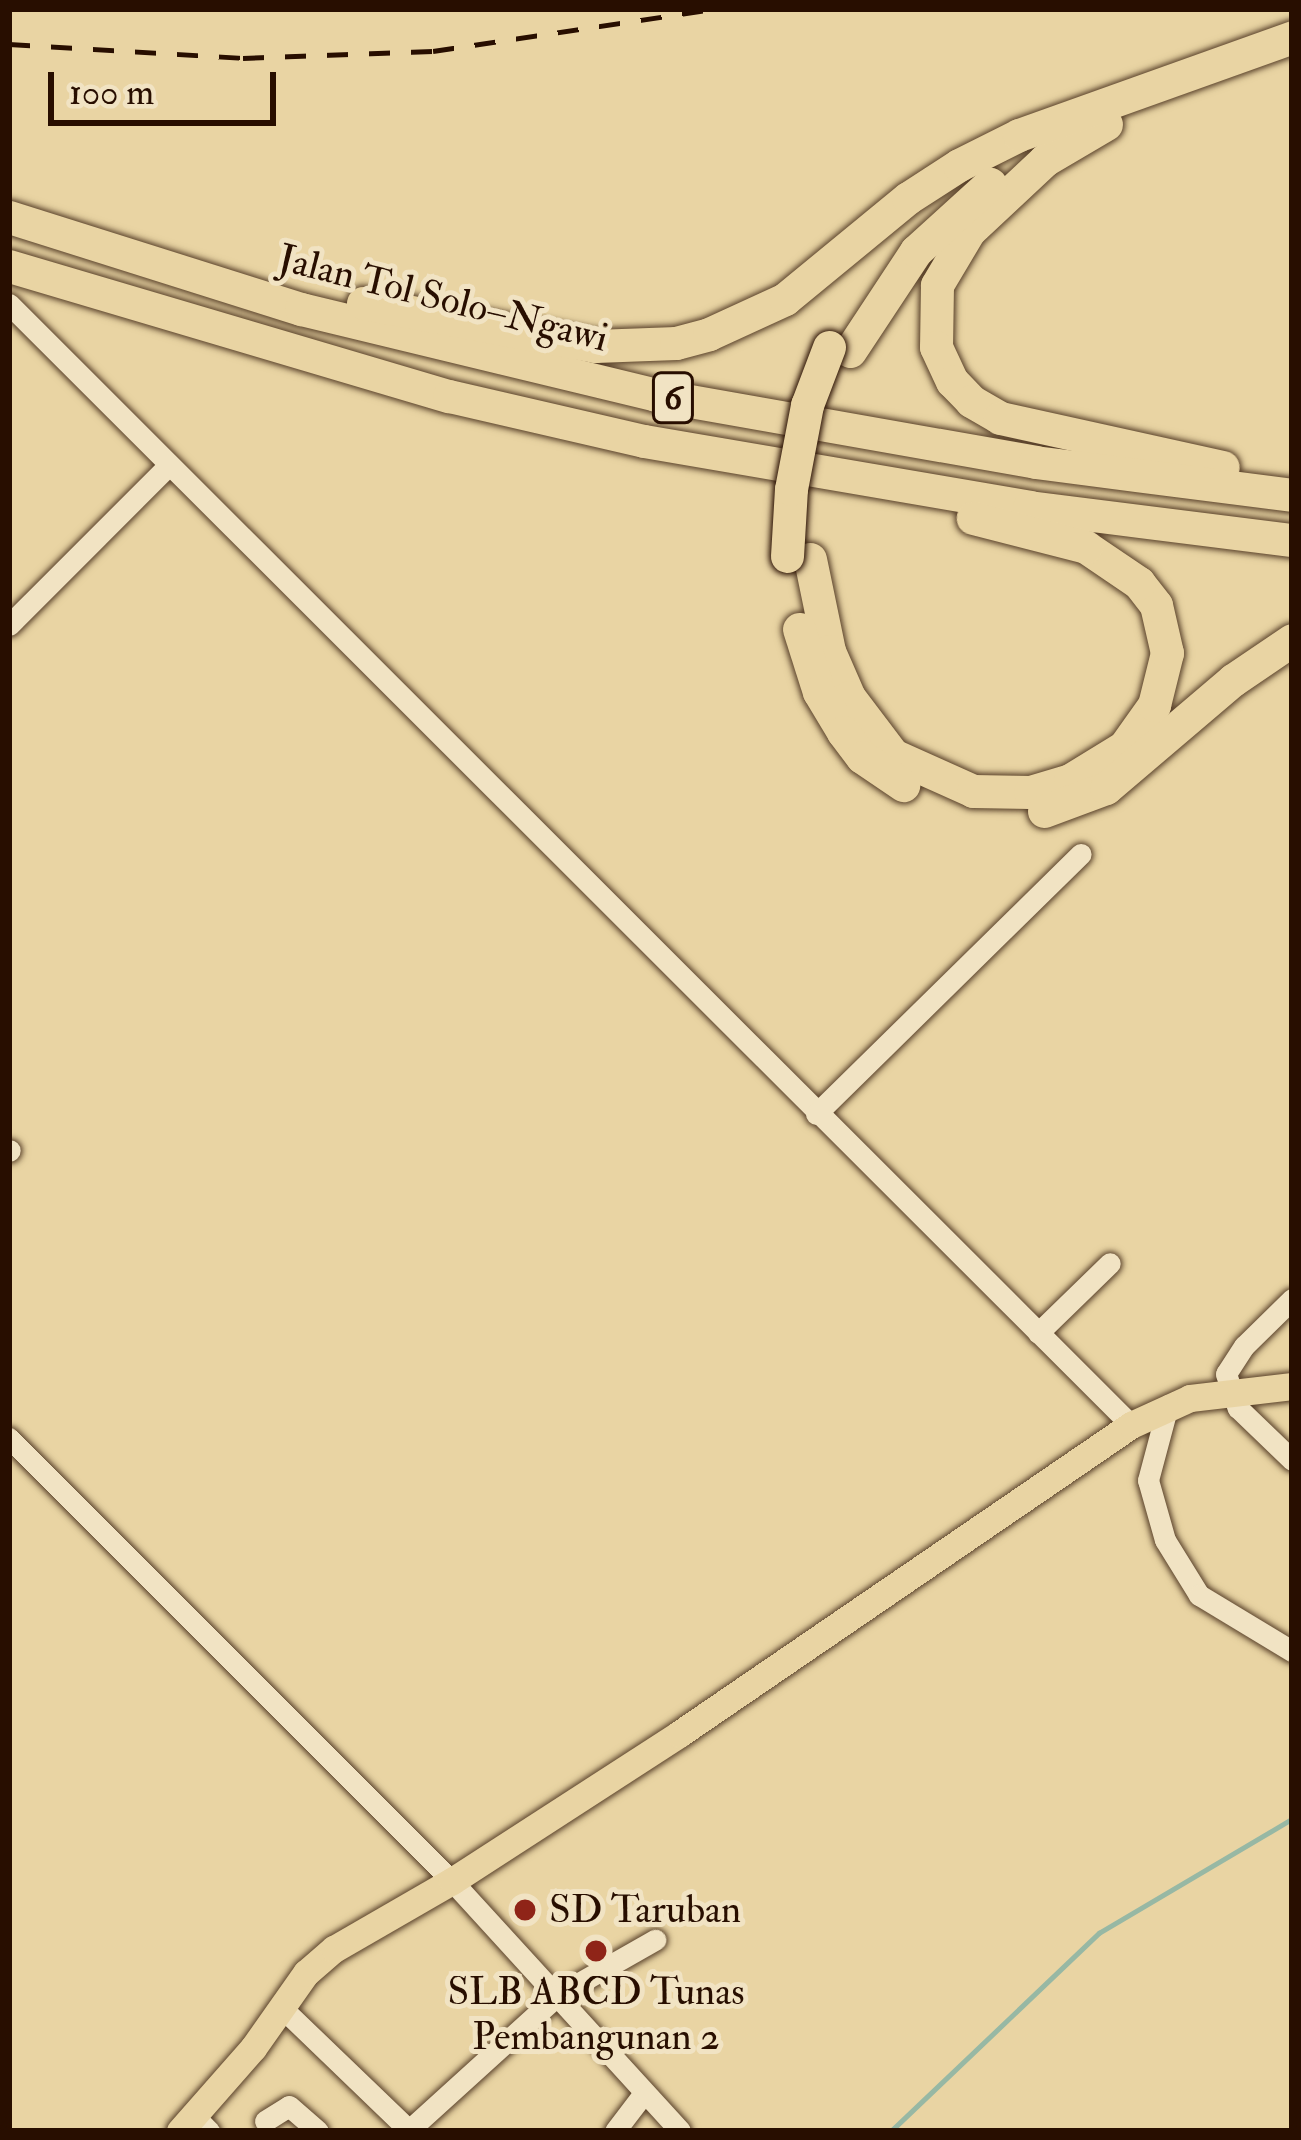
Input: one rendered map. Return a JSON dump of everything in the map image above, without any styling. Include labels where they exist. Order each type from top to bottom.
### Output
[{"type":"highway","points":[[1292,37],[1096,118],[964,202],[916,251],[839,349],[799,558],[805,650],[820,692],[843,732],[884,775],[939,803],[977,814],[1015,815],[1089,797],[1136,766],[1233,680],[1292,640]]},
{"type":"highway","points":[[69,237],[443,321],[596,346],[676,343],[748,319],[785,298],[908,198],[1019,135],[1096,118],[1292,60]]},
{"type":"highway","points":[[1096,118],[969,230],[937,285],[932,313],[936,347],[952,381],[971,401],[1000,418],[1039,430],[1292,478]]},
{"type":"highway","name":"Jalan Tol Solo–Ngawi","points":[[9,217],[301,309],[656,395],[1035,462],[1292,495]]},
{"type":"highway","name":"6","points":[[9,266],[449,396],[644,441],[1028,507],[1292,540]]},
{"type":"highway","points":[[644,441],[1086,547],[1139,583],[1156,605],[1167,653],[1154,705],[1124,746],[1070,780],[1030,792],[998,793],[945,782],[893,755],[849,697],[799,558]]},
{"type":"main road","points":[[195,2126],[306,1973],[334,1948],[452,1881],[680,1734],[1131,1425],[1168,1406],[1229,1392],[1292,1386]]},
{"type":"street","points":[[9,304],[1131,1425]]},
{"type":"street","points":[[9,626],[169,465]]},
{"type":"street","points":[[817,1114],[1082,854]]},
{"type":"street","points":[[1038,1333],[1110,1263]]},
{"type":"street","points":[[1292,1299],[1235,1357],[1226,1374],[1229,1392],[1252,1423],[1292,1460]]},
{"type":"street","points":[[1168,1406],[1148,1480],[1165,1540],[1199,1595],[1292,1651]]},
{"type":"street","points":[[9,1438],[452,1881],[680,2131]]},
{"type":"street","points":[[280,2007],[409,2131],[559,1994],[655,1940]]},
{"type":"street","points":[[615,2131],[644,2093]]},
{"type":"street","points":[[265,2120],[289,2106],[318,2131]]},
{"type":"waterway","points":[[891,2131],[1099,1933],[1292,1819]]},
{"type":"railway","points":[[9,44],[243,58],[433,51],[715,9]]},
{"type":"place","name":"SD Taruban","points":[[525,1910]]},
{"type":"place","name":"SLB ABCD Tunas Pembangunan 2","points":[[596,1951]]}]
